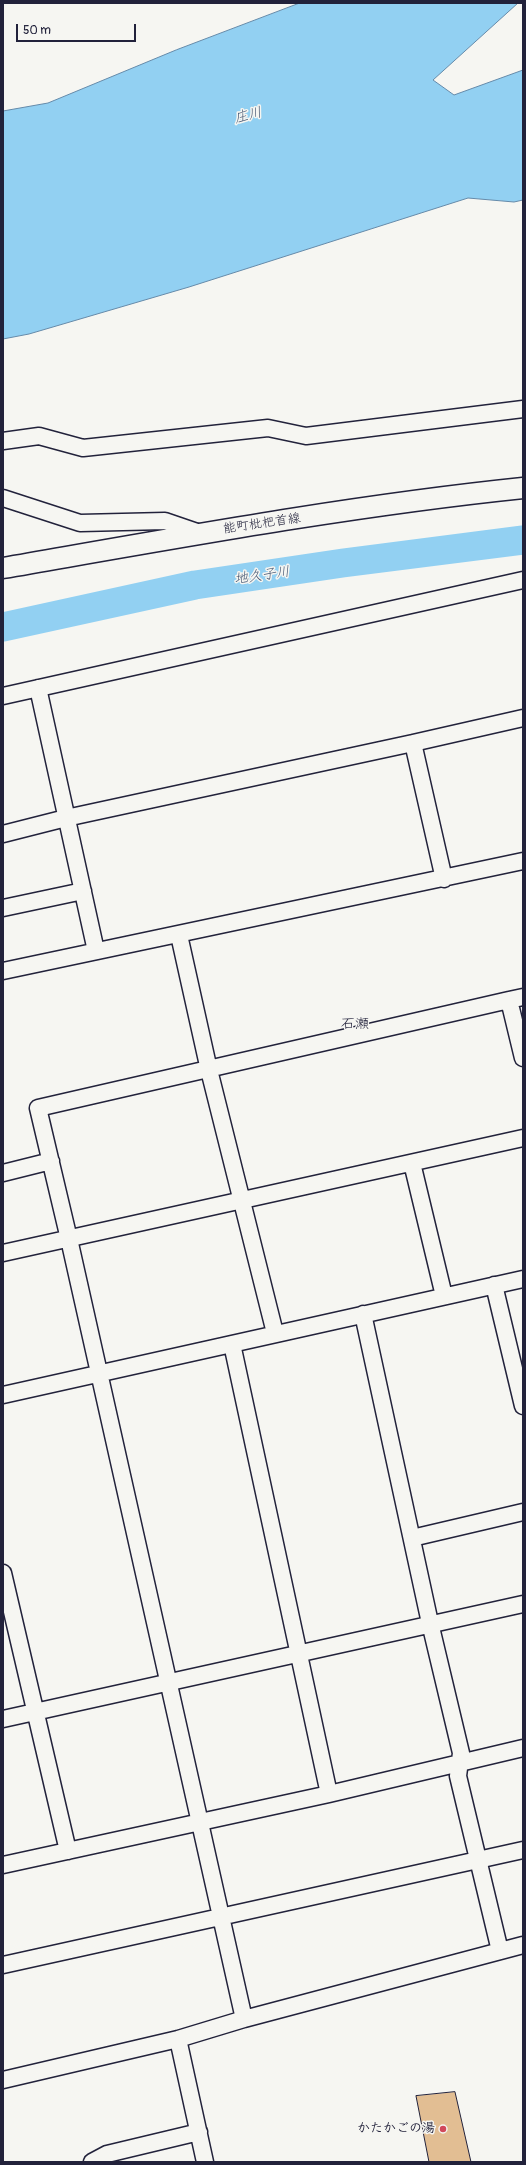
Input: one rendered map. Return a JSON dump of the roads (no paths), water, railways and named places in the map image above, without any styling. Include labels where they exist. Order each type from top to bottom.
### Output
[{"type":"main road","name":"能町枇杷首線","points":[[3,568],[200,533],[459,495],[523,488]]},
{"type":"street","points":[[3,441],[39,436],[83,448],[268,428],[306,436],[523,409]]},
{"type":"street","points":[[3,498],[80,523],[165,521],[200,533]]},
{"type":"street","points":[[3,696],[523,580]]},
{"type":"street","points":[[38,688],[96,951]]},
{"type":"street","points":[[3,834],[66,818],[523,718]]},
{"type":"street","points":[[413,743],[444,879]]},
{"type":"street","points":[[3,971],[444,879],[523,861]]},
{"type":"street","points":[[3,908],[83,891]]},
{"type":"street","points":[[179,934],[209,1070],[275,1333]]},
{"type":"street","points":[[244,2019],[220,1918],[100,1373],[38,1108],[516,999],[523,1058]]},
{"type":"street","points":[[3,1254],[523,1138]]},
{"type":"street","points":[[3,1172],[50,1161]]},
{"type":"street","points":[[412,1163],[444,1296]]},
{"type":"street","points":[[3,1395],[275,1333],[523,1279]]},
{"type":"street","points":[[494,1285],[523,1406]]},
{"type":"street","points":[[363,1314],[430,1623],[461,1753],[458,1776],[476,1861],[500,1951]]},
{"type":"street","points":[[232,1344],[329,1794]]},
{"type":"street","points":[[412,1538],[523,1512]]},
{"type":"street","points":[[3,1574],[34,1712],[68,1851]]},
{"type":"street","points":[[3,1719],[430,1623],[523,1604]]},
{"type":"street","points":[[3,1865],[329,1794],[523,1748]]},
{"type":"street","points":[[3,1965],[523,1850]]},
{"type":"street","points":[[3,2080],[178,2039],[244,2019],[523,1945]]},
{"type":"street","points":[[178,2039],[205,2162]]},
{"type":"street","points":[[92,2162],[108,2154],[199,2132]]},
{"type":"water","name":"庄川","points":[[300,3],[518,3],[433,80],[454,95],[523,70],[523,200],[514,202],[468,198],[189,287],[29,334],[3,339],[3,111],[48,103],[176,50]]},
{"type":"waterway","name":"地久子川","points":[[3,627],[195,585],[343,563],[523,540]]},
{"type":"place","name":"かたかごの湯","points":[[443,2129]]},
{"type":"district","name":"石瀬","points":[[355,1024]]}]
